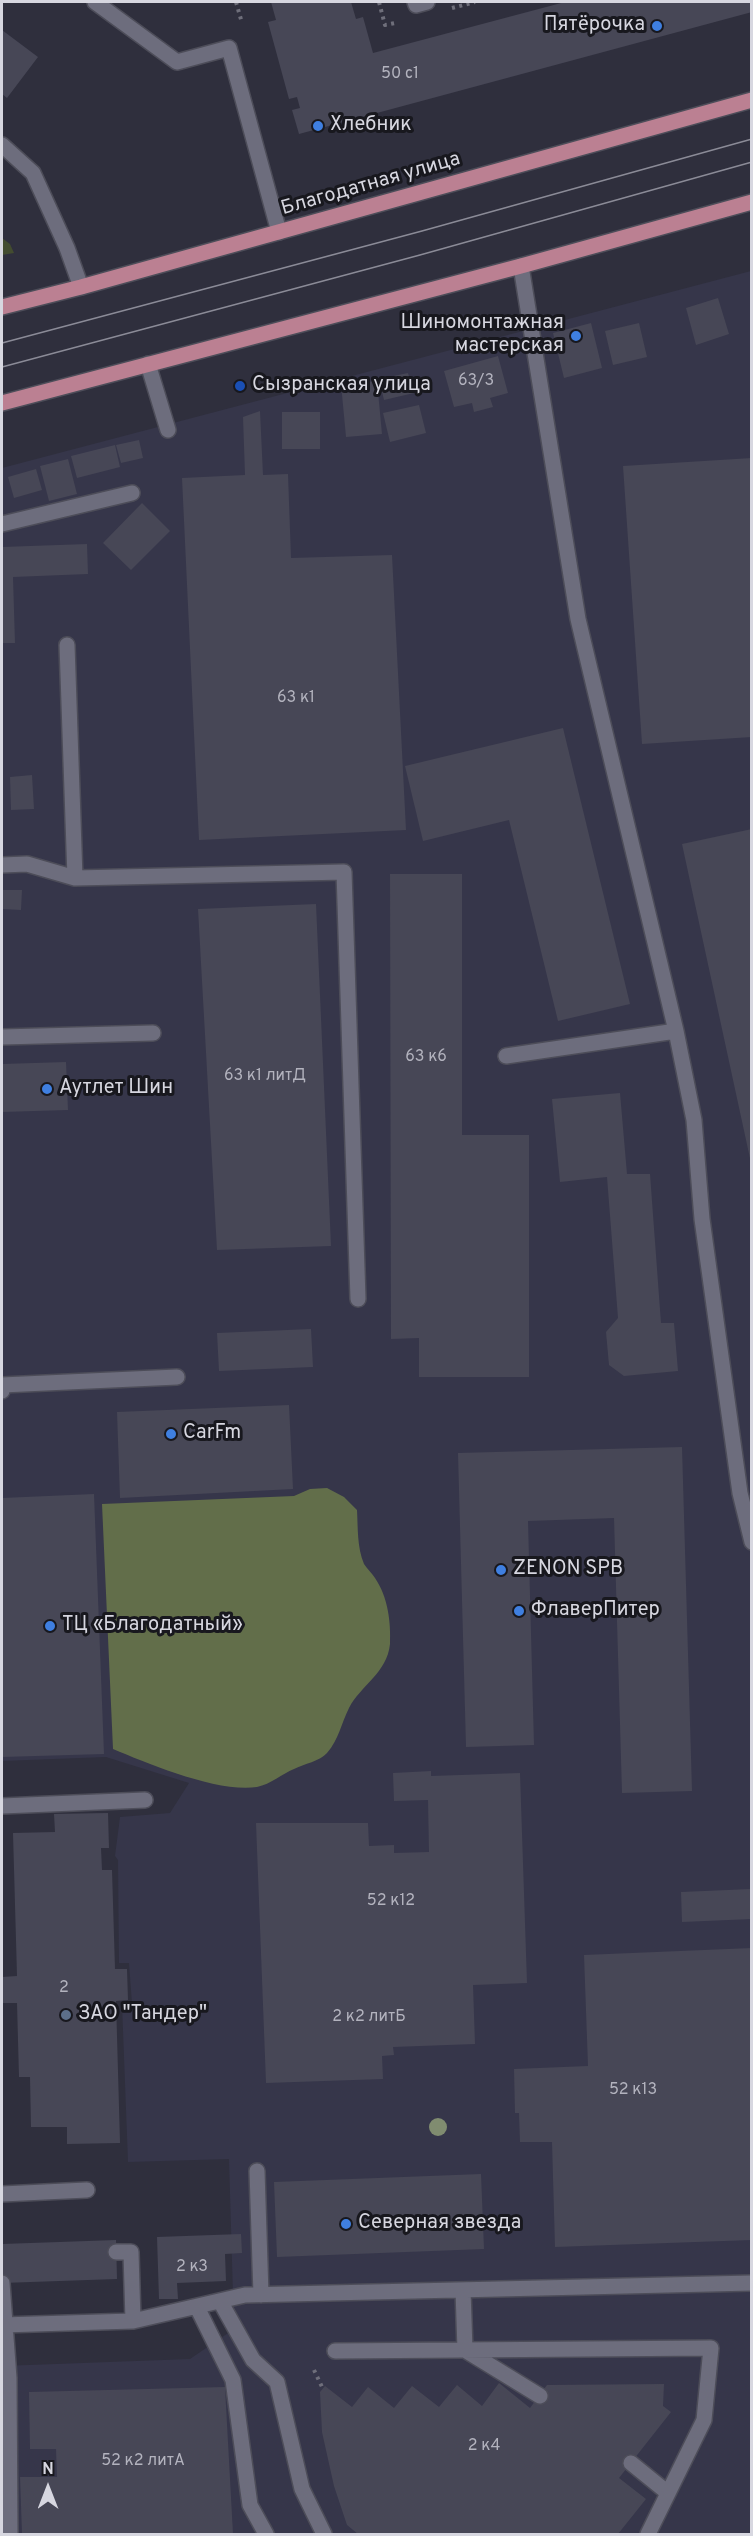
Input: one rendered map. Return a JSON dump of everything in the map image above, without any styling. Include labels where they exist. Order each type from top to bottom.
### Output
[{"type":"main road","name":"Благодатная улица","points":[[2,307],[81,288],[752,100]]},
{"type":"main road","points":[[2,403],[521,266],[752,202]]},
{"type":"lane","points":[[95,2],[177,62],[228,48],[279,232]]},
{"type":"lane","points":[[415,2],[416,4],[427,2]]},
{"type":"lane","points":[[2,146],[33,173],[67,248],[81,288]]},
{"type":"lane","points":[[521,266],[578,619],[676,1031],[694,1120],[703,1231],[740,1493],[752,1542]]},
{"type":"lane","points":[[148,364],[168,430]]},
{"type":"lane","points":[[2,524],[132,493]]},
{"type":"lane","points":[[67,645],[75,878]]},
{"type":"lane","points":[[2,865],[27,864],[75,878],[344,872],[358,1299]]},
{"type":"lane","points":[[506,1056],[676,1031]]},
{"type":"lane","points":[[2,1036],[153,1033]]},
{"type":"lane","points":[[2,1391],[2,1385],[177,1377]]},
{"type":"lane","points":[[2,1806],[145,1800]]},
{"type":"lane","points":[[257,2171],[261,2295]]},
{"type":"lane","points":[[2,2194],[87,2190]]},
{"type":"lane","points":[[116,2252],[131,2252],[124,2272],[132,2321]]},
{"type":"lane","points":[[2,2283],[9,2378],[10,2535]]},
{"type":"lane","points":[[4,2325],[132,2321],[245,2295],[752,2283]]},
{"type":"lane","points":[[463,2290],[465,2350]]},
{"type":"lane","points":[[220,2301],[253,2360],[277,2382],[302,2489],[324,2535]]},
{"type":"lane","points":[[197,2307],[233,2380],[250,2505],[266,2535]]},
{"type":"lane","points":[[335,2350],[711,2348],[704,2420],[648,2535]]},
{"type":"lane","points":[[465,2350],[540,2396]]},
{"type":"lane","points":[[631,2463],[668,2493]]},
{"type":"path","points":[[323,2389],[311,2364],[335,2350]]},
{"type":"shaded area","points":[[751,271],[751,2534],[2,2534],[2,2366],[190,2359],[234,2329],[229,2159],[128,2162],[122,2004],[132,2004],[129,1963],[119,1963],[118,1860],[115,1856],[120,1817],[170,1813],[189,1783],[106,1757],[2,1761],[2,468]]},
{"type":"green space","points":[[2,238],[10,244],[14,253],[2,255]]},
{"type":"green space","points":[[327,1488],[344,1497],[357,1510],[360,1551],[364,1564],[383,1593],[388,1610],[390,1644],[384,1663],[354,1700],[327,1753],[267,1784],[241,1788],[184,1776],[113,1749],[102,1504],[294,1496],[310,1489]]},
{"type":"building","points":[[271,2],[351,2],[356,19],[363,17],[373,53],[565,2],[752,2],[752,12],[299,134],[292,110],[300,108],[297,97],[289,99],[268,22],[276,20]]},
{"type":"building","points":[[2,30],[38,57],[7,98],[2,94]]},
{"type":"building","points":[[718,298],[729,334],[696,345],[686,308]]},
{"type":"building","points":[[591,323],[602,368],[564,378],[553,333]]},
{"type":"building","points":[[639,323],[647,357],[613,365],[605,331]]},
{"type":"building","points":[[498,356],[508,393],[490,398],[493,407],[474,412],[472,403],[454,407],[444,371]]},
{"type":"building","points":[[408,373],[414,393],[384,400],[379,379]]},
{"type":"building","points":[[377,381],[382,434],[346,437],[341,384]]},
{"type":"building","points":[[419,405],[426,433],[390,442],[383,413]]},
{"type":"building","points":[[260,411],[263,475],[288,474],[291,558],[392,555],[406,830],[199,840],[182,478],[245,475],[243,417]]},
{"type":"building","points":[[282,412],[320,412],[320,449],[282,449]]},
{"type":"building","points":[[139,440],[143,458],[121,463],[116,445]]},
{"type":"building","points":[[115,445],[120,467],[77,478],[71,456]]},
{"type":"building","points":[[752,458],[752,737],[642,744],[623,466]]},
{"type":"building","points":[[68,459],[77,494],[49,501],[40,466]]},
{"type":"building","points":[[36,469],[42,490],[14,498],[8,477]]},
{"type":"building","points":[[142,503],[170,531],[131,570],[103,543]]},
{"type":"building","points":[[87,544],[88,574],[13,577],[15,643],[2,643],[2,547]]},
{"type":"building","points":[[563,728],[630,1004],[558,1021],[509,820],[423,841],[405,766]]},
{"type":"building","points":[[32,775],[34,809],[11,810],[10,777]]},
{"type":"building","points":[[752,829],[752,1163],[751,1163],[682,844]]},
{"type":"building","points":[[390,874],[462,874],[462,1135],[529,1135],[529,1377],[419,1377],[419,1338],[391,1339]]},
{"type":"building","points":[[2,890],[22,890],[21,910],[2,909]]},
{"type":"building","points":[[316,904],[331,1246],[217,1250],[198,909]]},
{"type":"building","points":[[66,1062],[68,1110],[2,1112],[2,1064]]},
{"type":"building","points":[[620,1093],[627,1174],[650,1174],[661,1323],[674,1323],[678,1371],[624,1376],[609,1365],[606,1332],[618,1318],[607,1177],[560,1182],[552,1099]]},
{"type":"building","points":[[311,1329],[313,1367],[219,1371],[217,1333]]},
{"type":"building","points":[[289,1405],[293,1489],[120,1498],[117,1412]]},
{"type":"building","points":[[682,1447],[692,1791],[622,1793],[614,1518],[528,1521],[534,1745],[466,1747],[458,1453]]},
{"type":"building","name":"ТЦ «Благодатный»","points":[[94,1494],[104,1754],[2,1757],[2,1498]]},
{"type":"building","points":[[431,1771],[431,1776],[520,1773],[527,1983],[473,1985],[475,2044],[393,2047],[394,2055],[382,2056],[383,2079],[266,2083],[256,1823],[368,1823],[369,1846],[394,1845],[394,1853],[429,1852],[428,1800],[394,1801],[393,1773]]},
{"type":"building","points":[[108,1813],[109,1848],[101,1848],[102,1870],[112,1870],[115,1969],[127,1969],[128,2000],[116,2001],[120,2143],[67,2144],[67,2127],[31,2127],[30,2077],[19,2077],[17,2003],[2,2003],[2,1977],[17,1976],[13,1833],[55,1832],[54,1814]]},
{"type":"building","points":[[751,1889],[752,1919],[682,1922],[681,1892]]},
{"type":"building","points":[[752,1948],[752,2240],[555,2247],[552,2142],[520,2142],[519,2113],[515,2113],[514,2069],[588,2066],[584,1955]]},
{"type":"building","points":[[481,2174],[484,2249],[277,2257],[274,2182]]},
{"type":"building","points":[[241,2234],[242,2253],[225,2254],[226,2281],[177,2283],[178,2299],[159,2299],[157,2237]]},
{"type":"building","points":[[116,2240],[117,2279],[2,2283],[2,2244]]},
{"type":"building","points":[[499,2383],[530,2408],[547,2385],[664,2384],[663,2406],[671,2412],[619,2478],[646,2499],[618,2534],[358,2534],[347,2525],[334,2486],[322,2432],[320,2392],[325,2386],[352,2407],[368,2387],[394,2408],[412,2386],[439,2407],[457,2385],[482,2406]]},
{"type":"building","points":[[225,2387],[233,2534],[22,2534],[20,2477],[57,2477],[56,2449],[30,2449],[29,2392]]},
{"type":"tram line","points":[[2,343],[422,231],[752,139]]},
{"type":"tram line","points":[[2,367],[420,255],[752,162]]},
{"type":"place","name":"Пятёрочка","points":[[657,26]]},
{"type":"place","name":"Хлебник","points":[[318,126]]},
{"type":"place","name":"Шиномонтажная мастерская","points":[[576,336]]},
{"type":"place","name":"Сызранская улица","points":[[240,386]]},
{"type":"place","name":"Аутлет Шин","points":[[47,1089]]},
{"type":"place","name":"CarFm","points":[[171,1434]]},
{"type":"place","name":"ZENON SPB","points":[[501,1570]]},
{"type":"place","name":"ФлаверПитер","points":[[519,1611]]},
{"type":"place","name":"ТЦ «Благодатный»","points":[[50,1626]]},
{"type":"place","name":"ЗАО \"Тандер\"","points":[[66,2015]]},
{"type":"place","name":"Северная звезда","points":[[346,2224]]}]
